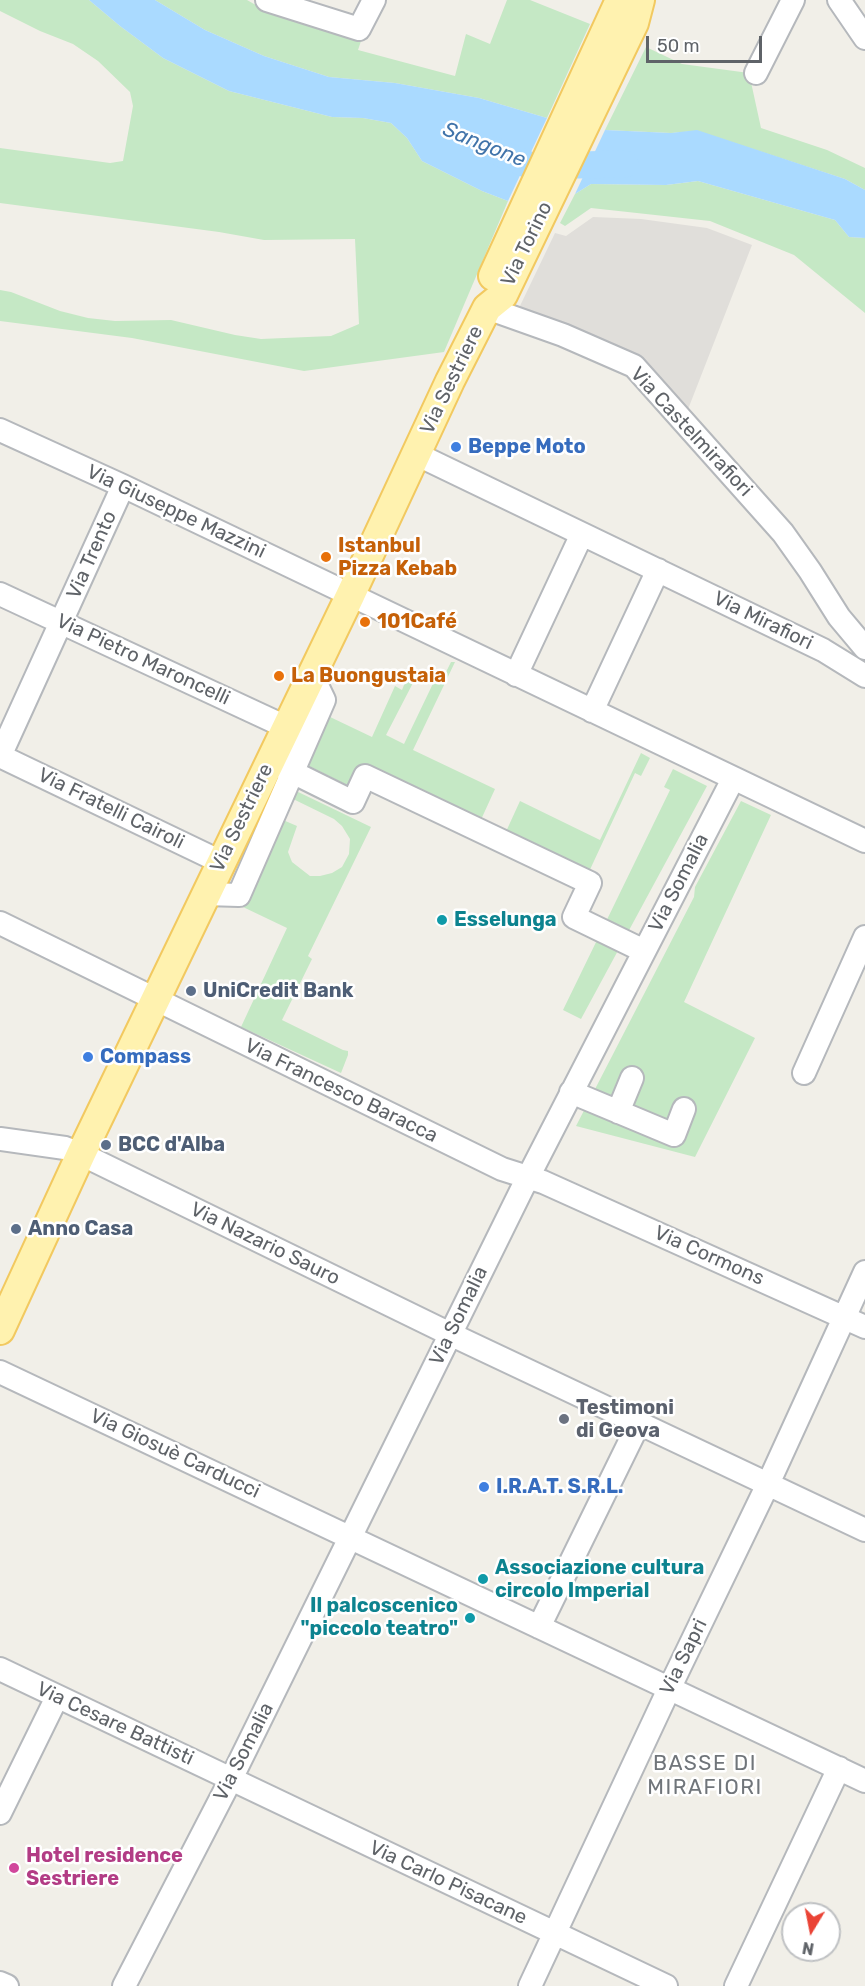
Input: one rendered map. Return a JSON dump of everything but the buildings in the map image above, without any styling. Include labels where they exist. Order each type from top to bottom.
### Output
[{"type":"main road","name":"Via Torino","points":[[487,308],[487,288],[517,244],[610,47],[620,0]]},
{"type":"main road","name":"Via Torino","points":[[610,47],[634,22],[640,0]]},
{"type":"main road","name":"Via Sestriere","points":[[0,1330],[81,1154],[221,862],[281,767],[286,727],[487,308]]},
{"type":"street","points":[[267,0],[359,29],[374,0]]},
{"type":"street","points":[[756,73],[793,0]]},
{"type":"street","points":[[839,0],[865,38]]},
{"type":"street","name":"Via Castelmirafiori","points":[[487,308],[563,335],[634,366],[783,533],[850,631],[865,648]]},
{"type":"street","name":"Via Giuseppe Mazzini","points":[[1,434],[123,486],[733,779]]},
{"type":"street","points":[[416,454],[582,534],[516,675]]},
{"type":"street","name":"Via Trento","points":[[0,756],[123,486]]},
{"type":"street","name":"Via Mirafiori","points":[[582,534],[823,650],[865,676]]},
{"type":"street","points":[[592,711],[658,570]]},
{"type":"street","name":"Via Pietro Maroncelli","points":[[0,594],[286,727]]},
{"type":"street","points":[[206,894],[239,896],[281,767],[324,700],[312,675]]},
{"type":"street","name":"Via Fratelli Cairoli","points":[[0,756],[221,862]]},
{"type":"street","points":[[281,767],[353,802],[365,776],[590,883],[574,917],[644,951]]},
{"type":"street","points":[[733,779],[865,841]]},
{"type":"street","name":"Via Somalia","points":[[124,1986],[231,1779],[527,1177],[733,779]]},
{"type":"street","name":"Via Francesco Baracca","points":[[0,923],[502,1169],[527,1177]]},
{"type":"street","points":[[804,1073],[865,937]]},
{"type":"street","points":[[618,1112],[632,1078]]},
{"type":"street","points":[[571,1092],[674,1135],[684,1109]]},
{"type":"street","name":"Via Nazario Sauro","points":[[0,1139],[64,1148],[81,1154],[450,1334],[865,1530]]},
{"type":"street","name":"Via Cormons","points":[[527,1177],[543,1182],[844,1317]]},
{"type":"street","points":[[865,1272],[844,1317],[865,1327]]},
{"type":"street","name":"Via Sapri","points":[[530,1986],[768,1484],[844,1317]]},
{"type":"street","name":"Via Giosuè Carducci","points":[[0,1372],[865,1781]]},
{"type":"street","points":[[539,1627],[639,1423]]},
{"type":"street","name":"Via Cesare Battisti","points":[[0,1669],[231,1779]]},
{"type":"street","points":[[0,1813],[57,1697]]},
{"type":"street","points":[[736,1986],[839,1768]]},
{"type":"street","name":"Via Carlo Pisacane","points":[[231,1779],[666,1986]]},
{"type":"street","points":[[0,1983],[7,1986]]},
{"type":"shaded area","points":[[593,217],[641,219],[707,228],[752,245],[685,417],[633,360],[519,308],[555,233],[566,236]]},
{"type":"green space","points":[[0,0],[89,0],[163,58],[229,91],[332,117],[363,118],[391,123],[407,138],[422,161],[482,191],[508,201],[444,352],[304,371],[132,338],[0,321],[0,290],[60,311],[88,318],[115,321],[171,320],[261,339],[331,336],[359,324],[355,239],[264,240],[0,203],[0,148],[110,163],[123,161],[133,106],[130,92],[98,61],[73,44],[0,11]]},
{"type":"green space","points":[[155,0],[247,0],[362,38],[358,50],[455,76],[466,34],[490,44],[507,0],[530,0],[590,24],[547,118],[479,98],[395,83],[329,77],[264,56],[205,30]]},
{"type":"green space","points":[[646,47],[682,64],[749,73],[761,128],[827,150],[865,168],[865,190],[845,179],[697,131],[671,133],[605,130]]},
{"type":"green space","points":[[698,181],[835,220],[849,237],[865,238],[865,313],[794,255],[710,221],[591,208],[565,226],[560,223],[575,194],[591,184],[666,185]]},
{"type":"green space","points":[[451,662],[455,662],[413,750],[495,789],[479,824],[362,770],[353,788],[305,764],[328,716],[372,737],[395,686],[402,690],[408,675],[415,679],[386,735],[404,744],[440,669],[446,672]]},
{"type":"green space","points":[[641,753],[650,758],[641,776],[635,773],[587,876],[504,836],[520,801],[600,840]]},
{"type":"green space","points":[[673,769],[707,786],[581,1019],[563,1010],[670,790],[664,787]]},
{"type":"green space","points":[[294,790],[371,827],[308,956],[312,959],[282,1020],[348,1051],[341,1073],[241,1027],[287,928],[243,907],[283,820],[297,826],[288,852],[292,862],[310,876],[332,873],[342,867],[349,854],[350,839],[342,826],[334,819],[291,798]]},
{"type":"green space","points":[[741,801],[771,815],[684,1002],[755,1038],[695,1157],[576,1126],[694,897],[695,887]]},
{"type":"water","points":[[89,0],[155,0],[205,30],[264,56],[329,77],[395,83],[479,98],[547,118],[508,201],[482,191],[422,161],[407,138],[391,123],[363,118],[332,117],[229,91],[163,58]]},
{"type":"water","points":[[605,130],[671,133],[697,130],[845,179],[865,190],[865,238],[849,237],[835,220],[698,181],[666,185],[591,184],[575,194]]},
{"type":"waterway","name":"Sangone","points":[[493,150],[531,166],[625,164]]},
{"type":"place","name":"Beppe Moto","points":[[456,447]]},
{"type":"place","name":"Istanbul Pizza Kebab","points":[[326,557]]},
{"type":"place","name":"101Café","points":[[365,622]]},
{"type":"place","name":"La Buongustaia","points":[[279,676]]},
{"type":"place","name":"Esselunga","points":[[442,920]]},
{"type":"place","name":"UniCredit Bank","points":[[191,991]]},
{"type":"place","name":"Compass","points":[[88,1057]]},
{"type":"place","name":"BCC d'Alba","points":[[106,1145]]},
{"type":"place","name":"Anno Casa","points":[[16,1229]]},
{"type":"place","name":"Testimoni di Geova","points":[[564,1419]]},
{"type":"place","name":"I.R.A.T. S.R.L.","points":[[484,1487]]},
{"type":"place","name":"Associazione cultura circolo Imperial","points":[[483,1579]]},
{"type":"place","name":"Il palcoscenico \"piccolo teatro\"","points":[[470,1618]]},
{"type":"place","name":"Hotel residence Sestriere","points":[[14,1868]]},
{"type":"district","name":"BASSE DI MIRAFIORI","points":[[705,1776]]}]
